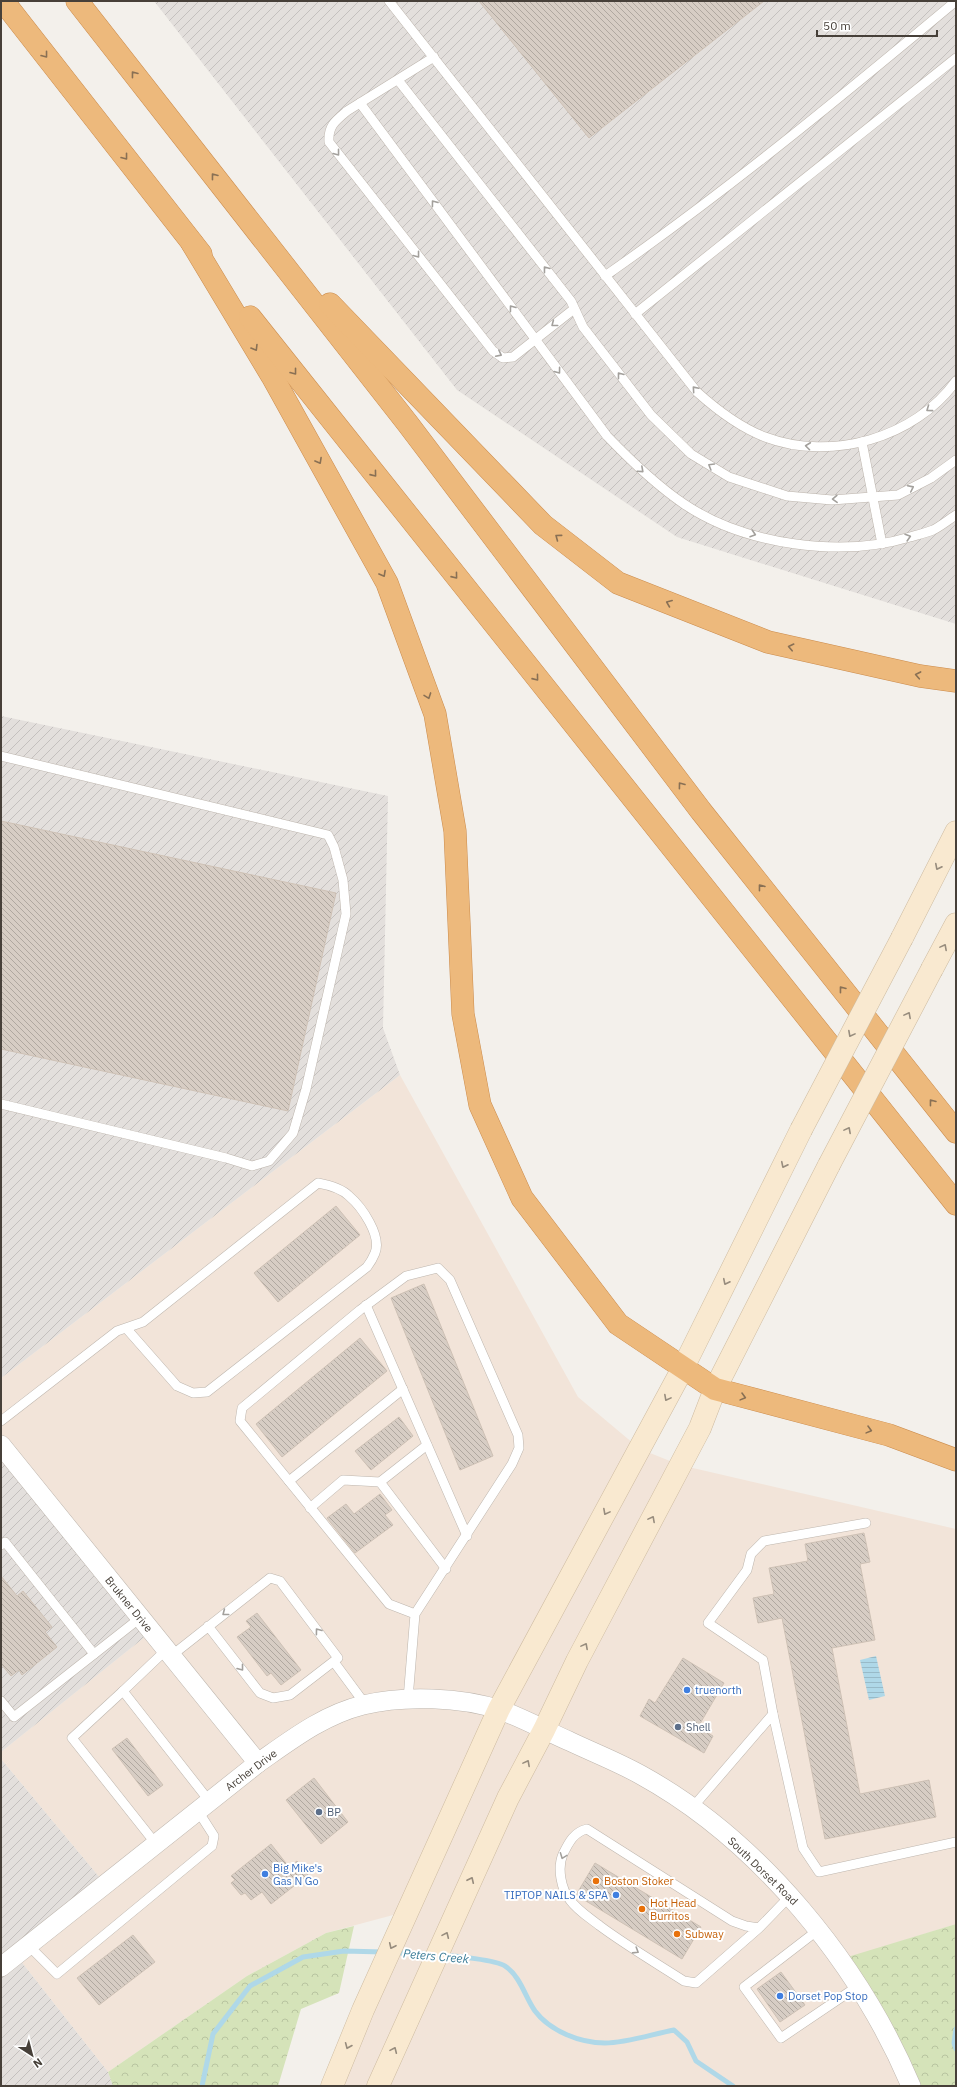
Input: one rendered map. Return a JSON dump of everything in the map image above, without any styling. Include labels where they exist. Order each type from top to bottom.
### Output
[{"type":"highway","points":[[3,1],[192,242],[956,1204]]},
{"type":"highway","points":[[77,1],[408,424],[701,811],[956,1132]]},
{"type":"highway","points":[[238,207],[468,450],[543,525],[618,583],[768,642],[920,676],[956,682]]},
{"type":"highway","points":[[192,242],[272,376],[387,583],[435,714],[455,831],[463,1014],[480,1105],[522,1198],[618,1324],[715,1389],[889,1435],[956,1460]]},
{"type":"main road","points":[[332,2086],[363,2010],[499,1709],[683,1368],[801,1130],[956,832]]},
{"type":"main road","points":[[378,2086],[508,1798],[544,1730],[577,1661],[700,1428],[715,1389],[956,924]]},
{"type":"street","name":"Brukner Drive","points":[[1,1445],[258,1763]]},
{"type":"street","name":"Archer Drive","points":[[1,1967],[258,1763],[302,1732],[332,1714],[365,1704],[408,1699],[442,1698],[499,1709],[544,1730]]},
{"type":"street","name":"South Dorset Road","points":[[544,1730],[641,1775],[692,1808],[745,1851],[790,1896],[841,1959],[889,2040],[909,2081]]},
{"type":"lane","points":[[389,1],[697,392],[717,411],[765,437],[788,443],[814,447],[862,442],[897,431],[932,407],[948,393],[956,381]]},
{"type":"lane","points":[[605,276],[666,233],[872,71],[956,1]]},
{"type":"lane","points":[[434,58],[360,103],[336,120],[328,131],[329,142],[493,351],[503,358],[514,357],[574,309]]},
{"type":"lane","points":[[635,314],[956,58]]},
{"type":"lane","points":[[398,80],[571,301],[584,328],[651,415],[691,454],[729,477],[787,496],[832,500],[898,494],[931,478],[956,460]]},
{"type":"lane","points":[[360,103],[607,436],[641,470],[685,505],[727,526],[768,539],[813,547],[862,547],[882,544],[932,530],[956,515]]},
{"type":"lane","points":[[862,442],[874,496],[882,544]]},
{"type":"lane","points":[[1,756],[328,835],[334,847],[343,880],[346,914],[306,1089],[293,1133],[269,1161],[252,1166],[226,1158],[1,1104]]},
{"type":"lane","points":[[1,1421],[117,1331],[143,1322],[318,1183],[330,1185],[349,1195],[368,1218],[375,1237],[376,1252],[367,1267],[207,1392],[193,1393],[177,1386],[126,1328]]},
{"type":"lane","points":[[408,1699],[415,1614],[512,1464],[519,1448],[518,1435],[450,1280],[438,1268],[406,1276],[366,1305],[242,1408],[240,1421],[388,1604],[415,1614]]},
{"type":"lane","points":[[366,1305],[466,1536]]},
{"type":"lane","points":[[289,1481],[403,1389]]},
{"type":"lane","points":[[310,1508],[343,1480],[380,1482],[427,1445]]},
{"type":"lane","points":[[380,1482],[446,1568]]},
{"type":"lane","points":[[866,1523],[764,1541],[751,1554],[747,1570],[708,1623],[763,1660],[773,1714],[803,1848],[819,1872],[956,1842]]},
{"type":"lane","points":[[1,1545],[5,1542],[94,1654]]},
{"type":"lane","points":[[156,1844],[72,1738],[168,1653],[208,1626],[270,1578],[280,1581],[338,1658],[290,1695],[273,1698],[260,1693],[208,1626]]},
{"type":"lane","points":[[1,1700],[14,1717],[140,1618]]},
{"type":"lane","points":[[334,1662],[365,1704]]},
{"type":"lane","points":[[28,1945],[57,1974],[212,1846],[214,1836],[204,1806],[123,1692]]},
{"type":"lane","points":[[692,1808],[773,1714]]},
{"type":"lane","points":[[759,1928],[746,1926],[732,1921],[587,1829],[579,1831],[574,1835],[560,1861],[560,1872],[563,1886],[569,1899],[581,1912],[620,1941],[684,1982],[696,1983],[707,1975],[759,1928],[790,1896]]},
{"type":"lane","points":[[818,1930],[744,1987],[781,2038],[821,2013],[858,1986]]},
{"type":"shaded area","points":[[154,1],[956,1],[956,624],[677,537],[457,390]]},
{"type":"shaded area","points":[[1,716],[388,796],[383,1028],[400,1075],[1,1378]]},
{"type":"shaded area","points":[[400,1075],[578,1397],[640,1449],[680,1465],[956,1529],[956,1924],[841,1960],[911,2086],[332,2086],[408,1911],[326,1933],[247,1976],[108,2072],[16,1955],[105,1884],[1,1759],[1,1752],[151,1632],[1,1445],[1,1378]]},
{"type":"shaded area","points":[[1,1445],[151,1632],[1,1752]]},
{"type":"shaded area","points":[[1,1759],[105,1884],[16,1955],[108,2072],[113,2086],[1,2086]]},
{"type":"green space","points":[[956,1924],[956,2086],[911,2086],[841,1959]]},
{"type":"green space","points":[[354,1926],[339,1993],[301,2009],[278,2086],[113,2086],[108,2072],[247,1976],[326,1933]]},
{"type":"water","points":[[876,1656],[885,1696],[869,1700],[860,1660]]},
{"type":"building","points":[[479,1],[764,1],[589,138]]},
{"type":"building","points":[[1,821],[336,893],[288,1111],[1,1049]]},
{"type":"building","points":[[336,1206],[360,1235],[278,1302],[254,1273]]},
{"type":"building","points":[[424,1284],[493,1456],[460,1470],[391,1298]]},
{"type":"building","points":[[360,1338],[387,1371],[282,1457],[256,1424]]},
{"type":"building","points":[[399,1417],[413,1436],[371,1470],[355,1451]]},
{"type":"building","points":[[380,1494],[392,1510],[385,1515],[393,1525],[355,1553],[327,1518],[346,1504],[354,1514]]},
{"type":"building","points":[[864,1533],[870,1562],[860,1564],[875,1640],[832,1648],[860,1794],[929,1780],[936,1817],[825,1839],[782,1618],[758,1623],[753,1598],[774,1594],[769,1568],[808,1561],[805,1544]]},
{"type":"building","points":[[1,1576],[17,1596],[23,1591],[52,1627],[45,1632],[57,1647],[22,1675],[19,1670],[11,1676],[1,1664]]},
{"type":"building","points":[[257,1613],[301,1670],[281,1685],[271,1673],[267,1676],[237,1637],[251,1627],[246,1621]]},
{"type":"building","points":[[683,1658],[724,1683],[698,1727],[713,1736],[704,1753],[640,1716],[649,1699],[655,1703]]},
{"type":"building","points":[[127,1738],[163,1785],[148,1796],[112,1749]]},
{"type":"building","points":[[314,1778],[348,1822],[321,1844],[286,1800]]},
{"type":"building","points":[[271,1844],[289,1867],[297,1861],[308,1875],[271,1904],[262,1892],[251,1900],[245,1893],[241,1895],[231,1883],[235,1880],[231,1876]]},
{"type":"building","points":[[595,1863],[701,1927],[682,1959],[576,1895]]},
{"type":"building","points":[[133,1935],[155,1962],[99,2005],[77,1978]]},
{"type":"building","points":[[781,1972],[805,2005],[780,2022],[757,1989]]},
{"type":"waterway","name":"Peters Creek","points":[[202,2086],[213,2034],[250,1986],[303,1957],[344,1951],[383,1952]]},
{"type":"waterway","name":"Peters Creek","points":[[394,1953],[430,1954]]},
{"type":"waterway","name":"Peters Creek","points":[[442,1955],[485,1960],[505,1966],[515,1976],[531,2005],[541,2018],[557,2030],[576,2038],[586,2041],[613,2043],[674,2030],[687,2042],[696,2061],[733,2086]]},
{"type":"waterway","name":"Peters Creek","points":[[956,2029],[954,2043],[956,2049]]},
{"type":"place","name":"truenorth","points":[[687,1690]]},
{"type":"place","name":"Shell","points":[[678,1727]]},
{"type":"place","name":"BP","points":[[319,1812]]},
{"type":"place","name":"Big Mike's Gas N Go","points":[[265,1874]]},
{"type":"place","name":"Boston Stoker","points":[[596,1881]]},
{"type":"place","name":"TIPTOP NAILS & SPA","points":[[616,1895]]},
{"type":"place","name":"Hot Head Burritos","points":[[642,1909]]},
{"type":"place","name":"Subway","points":[[677,1934]]},
{"type":"place","name":"Dorset Pop Stop","points":[[780,1996]]}]
